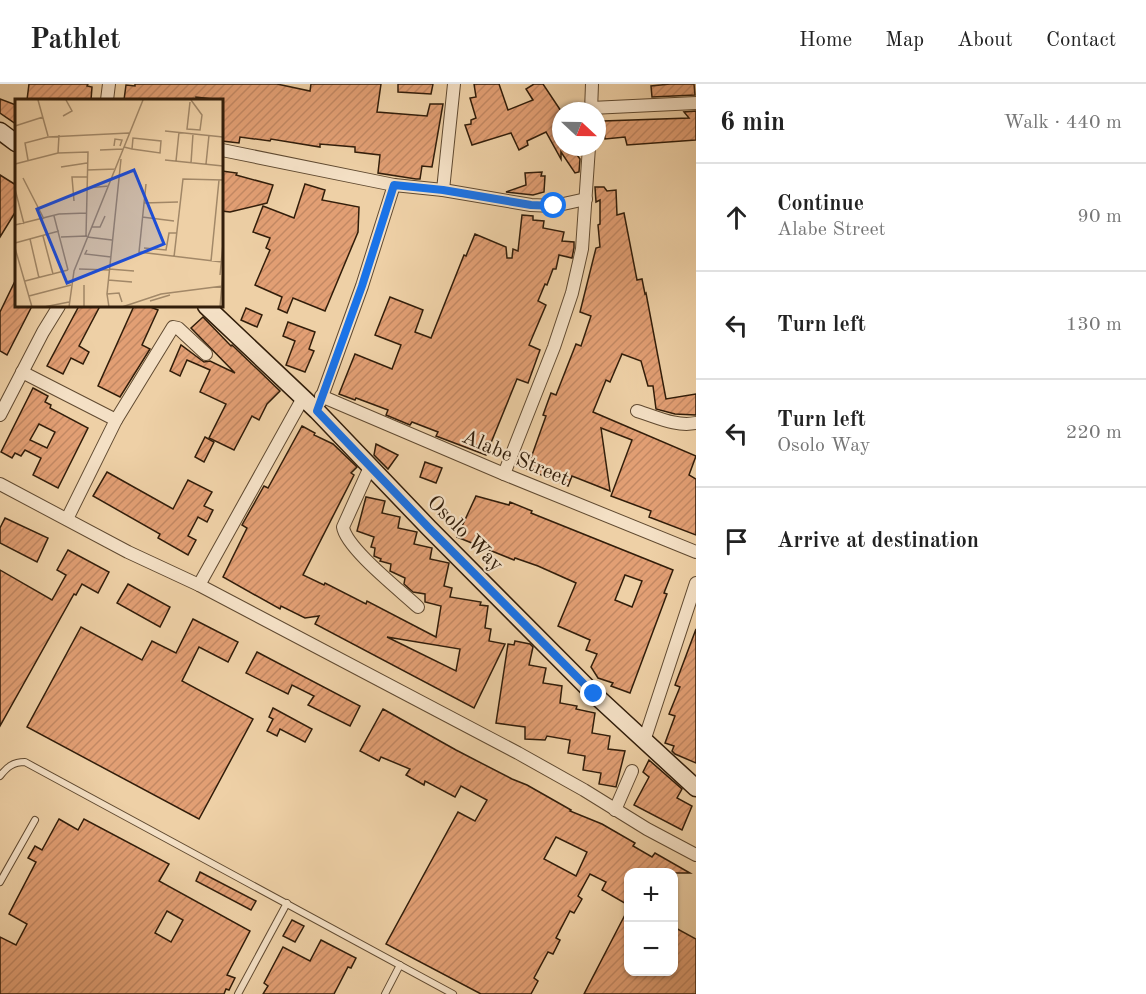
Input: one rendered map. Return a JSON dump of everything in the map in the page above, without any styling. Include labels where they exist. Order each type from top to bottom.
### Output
[{"type":"main road","points":[[0,131],[15,142]]},
{"type":"main road","name":"Osolo Way","points":[[208,308],[303,398],[319,403],[370,467],[594,694],[696,788]]},
{"type":"street","points":[[107,99],[109,84]]},
{"type":"street","points":[[443,190],[454,84]]},
{"type":"street","points":[[591,102],[592,84]]},
{"type":"street","points":[[606,109],[696,103]]},
{"type":"street","points":[[224,150],[394,185],[443,190],[531,205],[554,206],[586,199]]},
{"type":"street","points":[[504,474],[554,347],[572,293],[582,249],[588,156]]},
{"type":"street","points":[[319,403],[362,286],[394,185]]},
{"type":"street","points":[[0,415],[58,308]]},
{"type":"street","points":[[67,519],[116,420],[173,327],[178,328],[206,354]]},
{"type":"street","points":[[22,372],[116,420]]},
{"type":"street","points":[[199,585],[303,398]]},
{"type":"street","name":"Alabe Street","points":[[319,403],[504,474],[696,552]]},
{"type":"street","points":[[637,411],[674,423],[687,425],[696,423]]},
{"type":"street","points":[[370,467],[344,527],[345,535],[361,554],[418,607]]},
{"type":"street","points":[[0,484],[128,552],[199,585],[518,753],[696,855]]},
{"type":"street","points":[[644,741],[696,583]]},
{"type":"street","points":[[615,810],[632,771]]},
{"type":"lane","points":[[0,776],[16,762],[25,762],[453,994]]},
{"type":"lane","points":[[0,882],[35,820]]},
{"type":"lane","points":[[238,994],[287,903]]},
{"type":"lane","points":[[385,994],[400,965]]},
{"type":"building","points":[[29,84],[88,84],[87,86],[92,87],[91,99],[27,99]]},
{"type":"building","points":[[135,84],[277,84],[310,91],[311,84],[381,84],[377,112],[427,116],[430,104],[443,104],[432,167],[422,166],[420,179],[416,179],[378,173],[380,155],[355,152],[355,147],[320,144],[320,147],[271,139],[270,141],[240,137],[239,143],[224,141],[224,99],[196,97],[196,99],[124,99],[126,85],[135,86]]},
{"type":"building","points":[[398,84],[433,84],[431,94],[398,92]]},
{"type":"building","points":[[474,84],[499,84],[508,110],[533,100],[526,89],[534,84],[543,84],[555,102],[552,102],[552,143],[546,132],[527,141],[528,145],[519,150],[511,133],[472,145],[465,125],[471,124],[471,120],[476,118],[470,98],[476,97]]},
{"type":"building","points":[[694,84],[695,95],[652,97],[651,86]]},
{"type":"building","points":[[0,99],[15,105],[15,123],[0,113]]},
{"type":"building","points":[[696,111],[696,140],[627,145],[625,137],[606,139],[606,121],[689,118],[684,112]]},
{"type":"building","points":[[564,156],[578,156],[580,159],[579,172],[575,173]]},
{"type":"building","points":[[224,171],[237,173],[236,175],[273,185],[267,203],[230,212],[224,211]]},
{"type":"building","points":[[542,172],[541,176],[545,176],[544,192],[533,195],[506,192],[526,185],[525,173]]},
{"type":"building","points":[[0,175],[15,184],[15,213],[0,237]]},
{"type":"building","points":[[305,184],[325,190],[322,200],[359,207],[358,232],[325,311],[293,298],[287,313],[278,309],[282,297],[255,285],[270,250],[266,248],[270,238],[253,232],[263,206],[294,218]]},
{"type":"building","points":[[595,187],[604,187],[607,191],[616,190],[617,215],[624,213],[637,280],[642,279],[646,293],[666,399],[696,394],[696,415],[675,414],[656,409],[653,386],[648,386],[641,361],[622,354],[610,382],[606,380],[593,412],[696,456],[689,475],[696,479],[696,535],[649,517],[651,511],[611,496],[632,440],[601,428],[610,491],[572,476],[568,486],[527,469],[546,416],[543,415],[551,393],[556,395],[576,344],[581,346],[591,316],[580,312],[596,248],[600,247],[598,225],[600,224],[600,200],[596,202]]},
{"type":"building","points":[[522,215],[533,216],[533,220],[544,221],[543,228],[564,232],[562,241],[574,242],[574,248],[572,258],[559,255],[556,269],[553,269],[547,285],[545,284],[538,301],[546,305],[529,345],[540,350],[528,383],[517,379],[486,455],[436,436],[438,432],[412,422],[410,425],[386,415],[388,410],[339,394],[355,354],[392,369],[401,345],[375,335],[390,297],[423,310],[415,332],[431,338],[464,255],[466,256],[475,234],[506,247],[507,258],[512,258],[513,249],[518,251]]},
{"type":"building","points":[[15,281],[15,308],[31,308],[7,355],[0,351],[0,312]]},
{"type":"building","points":[[78,308],[99,308],[79,346],[89,352],[83,364],[71,358],[63,374],[47,366]]},
{"type":"building","points":[[133,308],[158,310],[142,345],[150,349],[120,397],[98,386]]},
{"type":"building","points":[[246,308],[262,315],[257,327],[241,320]]},
{"type":"building","points":[[203,317],[280,391],[267,404],[259,420],[252,416],[234,450],[209,438],[226,404],[200,392],[210,370],[187,360],[180,376],[170,371],[181,345],[204,362],[210,361],[235,373],[191,328]]},
{"type":"building","points":[[288,322],[315,332],[309,349],[314,351],[305,372],[286,365],[295,341],[283,336]]},
{"type":"building","points":[[33,388],[48,396],[45,402],[51,405],[50,408],[88,428],[58,488],[33,475],[41,458],[25,450],[21,456],[15,453],[12,458],[1,452]],"holes":[[[39,424],[55,432],[47,448],[30,440]]]},
{"type":"building","points":[[302,426],[333,444],[357,467],[351,473],[354,475],[303,575],[324,585],[325,583],[366,604],[367,601],[436,637],[441,606],[425,602],[425,594],[413,592],[404,584],[405,578],[390,571],[391,564],[380,561],[381,559],[374,556],[375,548],[371,547],[374,537],[357,531],[366,497],[385,501],[382,513],[400,517],[398,528],[417,532],[414,544],[432,548],[430,559],[449,563],[444,586],[452,588],[450,597],[481,602],[480,605],[488,606],[485,628],[491,629],[489,641],[505,644],[474,708],[315,624],[319,616],[305,618],[281,606],[280,609],[223,577],[247,528],[242,525],[264,486],[268,488]],"holes":[[[387,637],[460,649],[456,671]]]},
{"type":"building","points":[[205,437],[214,442],[204,462],[195,457]]},
{"type":"building","points":[[376,444],[398,455],[388,469],[374,455]]},
{"type":"building","points":[[425,462],[442,468],[436,483],[420,477]]},
{"type":"building","points":[[107,472],[173,509],[188,480],[212,492],[204,506],[213,510],[207,522],[198,517],[188,536],[196,540],[188,555],[158,538],[160,534],[93,496]]},
{"type":"building","points":[[476,496],[509,505],[510,502],[532,511],[531,513],[673,570],[664,593],[667,594],[630,693],[611,686],[613,683],[598,678],[591,667],[597,654],[586,650],[590,640],[558,626],[576,583],[538,566],[515,558],[514,560],[457,537]],"holes":[[[625,575],[642,581],[632,607],[615,600]]]},
{"type":"building","points":[[5,518],[48,538],[37,562],[0,543],[0,528]]},
{"type":"building","points":[[68,550],[109,572],[98,593],[82,584],[76,595],[74,594],[0,726],[0,570],[52,600],[66,575],[57,570]]},
{"type":"building","points":[[128,584],[170,607],[160,627],[117,603]]},
{"type":"building","points":[[193,619],[238,642],[228,662],[199,647],[182,681],[253,719],[199,819],[27,727],[81,627],[142,660],[152,641],[176,653]]},
{"type":"building","points":[[696,629],[696,763],[675,754],[672,751],[674,746],[665,743],[675,716],[669,714],[680,687],[675,685]]},
{"type":"building","points":[[515,641],[530,644],[533,647],[529,665],[546,668],[543,683],[562,686],[560,703],[595,713],[592,733],[610,736],[608,749],[625,751],[616,787],[599,784],[601,773],[583,770],[585,756],[568,753],[570,740],[547,736],[545,740],[525,739],[525,727],[496,723],[508,644],[514,645]]},
{"type":"building","points":[[257,652],[360,706],[350,726],[308,705],[314,696],[292,685],[288,694],[246,673]]},
{"type":"building","points":[[273,708],[312,729],[305,742],[280,729],[277,736],[267,731],[273,719],[269,717]]},
{"type":"building","points":[[383,709],[456,750],[527,785],[570,811],[602,824],[635,843],[633,846],[652,857],[655,853],[690,873],[678,873],[678,868],[624,868],[624,903],[602,890],[606,882],[590,874],[578,896],[582,899],[574,913],[570,911],[556,938],[560,940],[553,954],[548,952],[534,978],[538,981],[531,994],[481,994],[386,944],[458,812],[475,821],[487,800],[461,786],[455,797],[425,781],[424,785],[406,775],[410,769],[381,757],[379,761],[360,751]],"holes":[[[556,837],[587,852],[576,876],[544,859]]]},
{"type":"building","points":[[649,760],[682,789],[677,798],[692,806],[682,830],[634,805],[649,777],[643,772]]},
{"type":"building","points":[[59,819],[78,830],[84,819],[169,864],[159,881],[250,931],[227,975],[235,978],[229,990],[226,989],[224,994],[0,994],[0,937],[16,945],[27,924],[9,914],[36,862],[28,858],[35,846],[42,850]],"holes":[[[167,911],[183,920],[171,942],[155,933]]]},
{"type":"building","points":[[200,872],[256,901],[251,910],[196,881]]},
{"type":"building","points":[[624,917],[624,976],[678,976],[678,929],[696,939],[696,994],[584,994]]},
{"type":"building","points":[[292,920],[304,926],[295,942],[283,936]]},
{"type":"building","points":[[321,940],[356,958],[351,968],[348,967],[334,994],[263,994],[268,986],[264,983],[283,947],[310,961]]},
{"type":"route","points":[[554,206],[531,205],[443,190],[394,185],[362,286],[317,411],[429,528],[594,694]]}]
